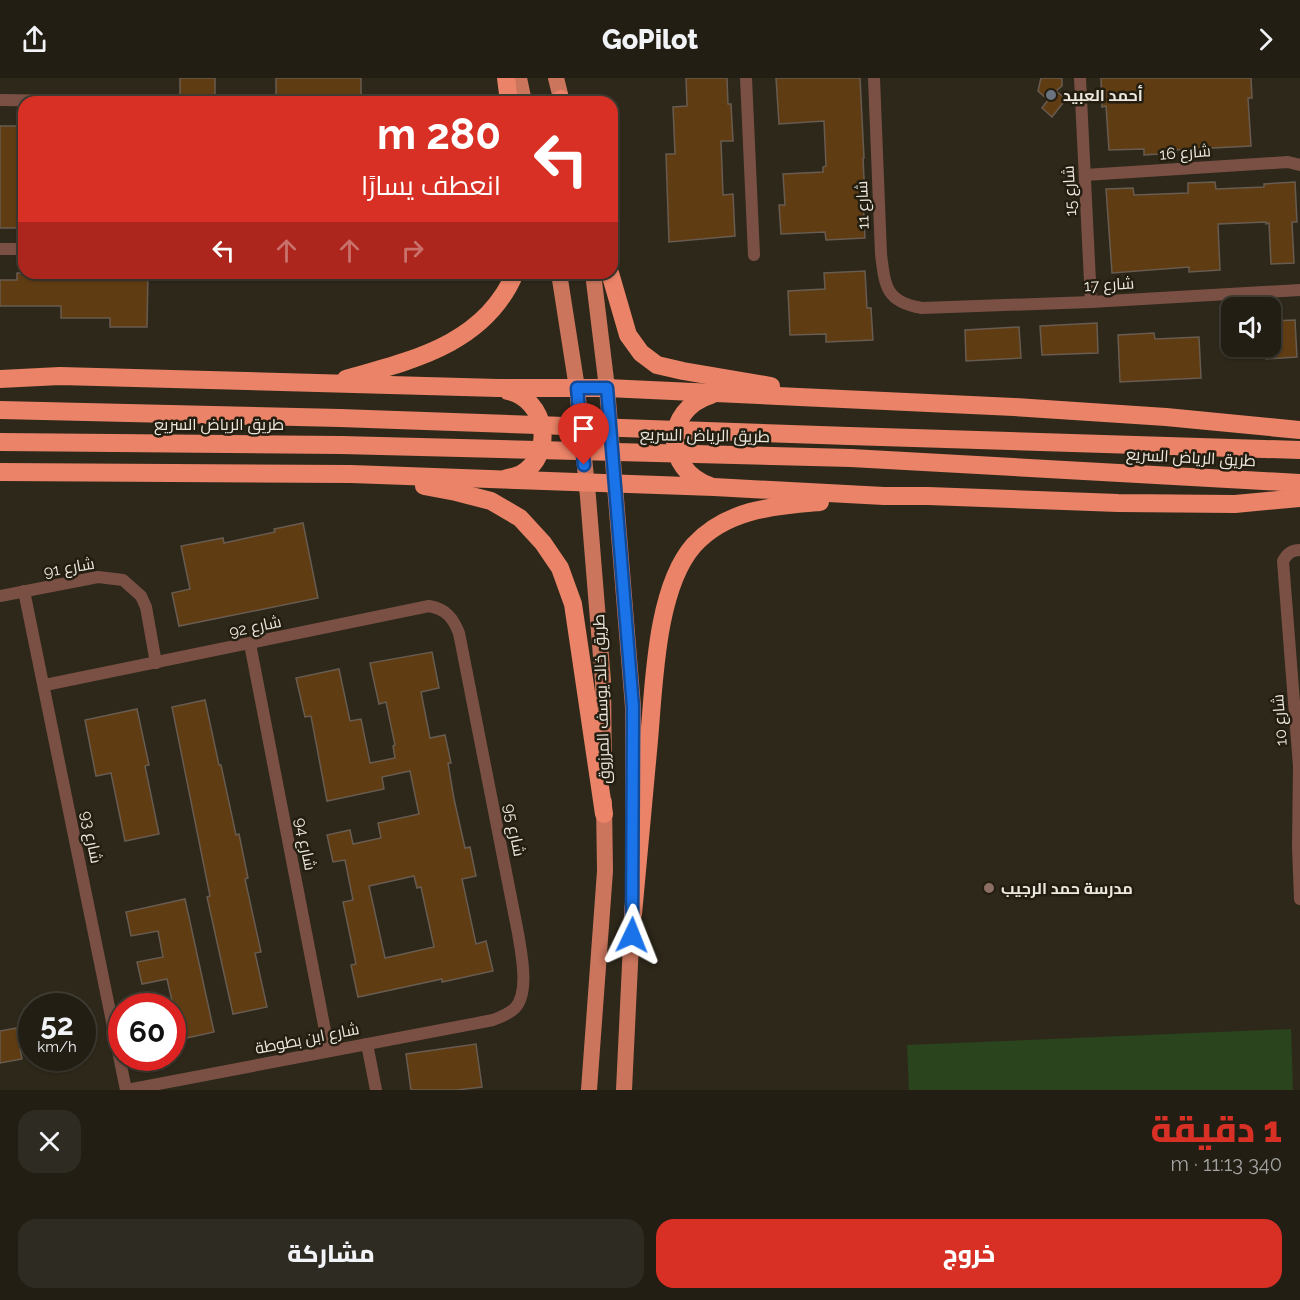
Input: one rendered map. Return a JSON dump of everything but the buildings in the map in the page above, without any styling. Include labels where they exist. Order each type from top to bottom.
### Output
[{"type":"highway","points":[[506,78],[508,96]]},
{"type":"highway","points":[[326,385],[420,357],[446,346],[471,330],[494,309],[512,279]]},
{"type":"highway","points":[[612,279],[628,335],[641,353],[657,364],[683,371],[840,398]]},
{"type":"highway","points":[[0,379],[60,376],[326,385],[607,388],[840,398],[1166,417],[1300,430]]},
{"type":"highway","points":[[498,388],[517,393],[533,405],[542,422],[543,432],[543,442],[536,460],[521,473],[503,480]]},
{"type":"highway","points":[[714,487],[698,482],[685,471],[677,456],[674,440],[678,423],[686,409],[700,399],[716,394]]},
{"type":"highway","name":"طريق الرياض السريع","points":[[0,410],[340,418],[1300,450]]},
{"type":"highway","name":"طريق الرياض السريع","points":[[0,442],[341,445],[851,458],[1300,483]]},
{"type":"highway","points":[[0,472],[351,474],[714,487],[884,496],[1118,503],[1235,504],[1300,498]]},
{"type":"highway","points":[[351,474],[456,492],[491,501],[520,518],[543,543],[560,568],[573,604],[604,814]]},
{"type":"highway","points":[[633,914],[657,653],[666,601],[679,568],[694,545],[716,528],[740,514],[775,506],[884,496]]},
{"type":"main road","points":[[519,78],[523,96]]},
{"type":"main road","points":[[556,78],[561,96]]},
{"type":"main road","name":"طريق خالد يوسف المرزوق","points":[[560,279],[577,388],[603,681],[605,871],[589,1090]]},
{"type":"main road","name":"طريق خالد يوسف المرزوق","points":[[594,279],[607,388],[633,707],[633,914],[624,1090]]},
{"type":"street","points":[[746,78],[754,255]]},
{"type":"street","name":"شارع 11","points":[[874,78],[880,254],[884,279],[897,301],[906,306],[922,308]]},
{"type":"street","name":"شارع 15","points":[[1080,78],[1091,302]]},
{"type":"street","points":[[0,100],[18,100]]},
{"type":"street","name":"شارع 16","points":[[1084,175],[1294,163],[1300,154]]},
{"type":"street","points":[[0,249],[18,249]]},
{"type":"street","name":"شارع 17","points":[[922,308],[1091,302],[1299,289]]},
{"type":"street","name":"شارع 10","points":[[1300,550],[1291,551],[1283,561],[1296,670],[1300,898]]},
{"type":"street","name":"شارع 91","points":[[0,596],[98,577],[123,580],[141,596],[146,607],[156,663]]},
{"type":"street","name":"شارع 93","points":[[24,591],[126,1090]]},
{"type":"street","name":"شارع 92","points":[[45,686],[429,606],[438,607],[446,612],[454,620],[459,633]]},
{"type":"street","name":"شارع 95","points":[[459,633],[522,960],[522,995],[516,1008],[494,1020]]},
{"type":"street","name":"شارع 94","points":[[250,644],[329,1051]]},
{"type":"street","points":[[1299,887],[1300,877]]},
{"type":"street","name":"شارع ابن بطوطة","points":[[126,1090],[159,1087],[329,1051],[494,1020]]},
{"type":"street","points":[[367,1044],[376,1090]]},
{"type":"green space","points":[[1291,1029],[1293,1090],[909,1090],[907,1045]]},
{"type":"place","name":"أحمد العبيد","points":[[1051,95]]},
{"type":"place","name":"مدرسة حمد الرجيب","points":[[989,888]]},
{"type":"route","points":[[584,465],[577,388],[607,388],[633,707],[632,935]]}]
